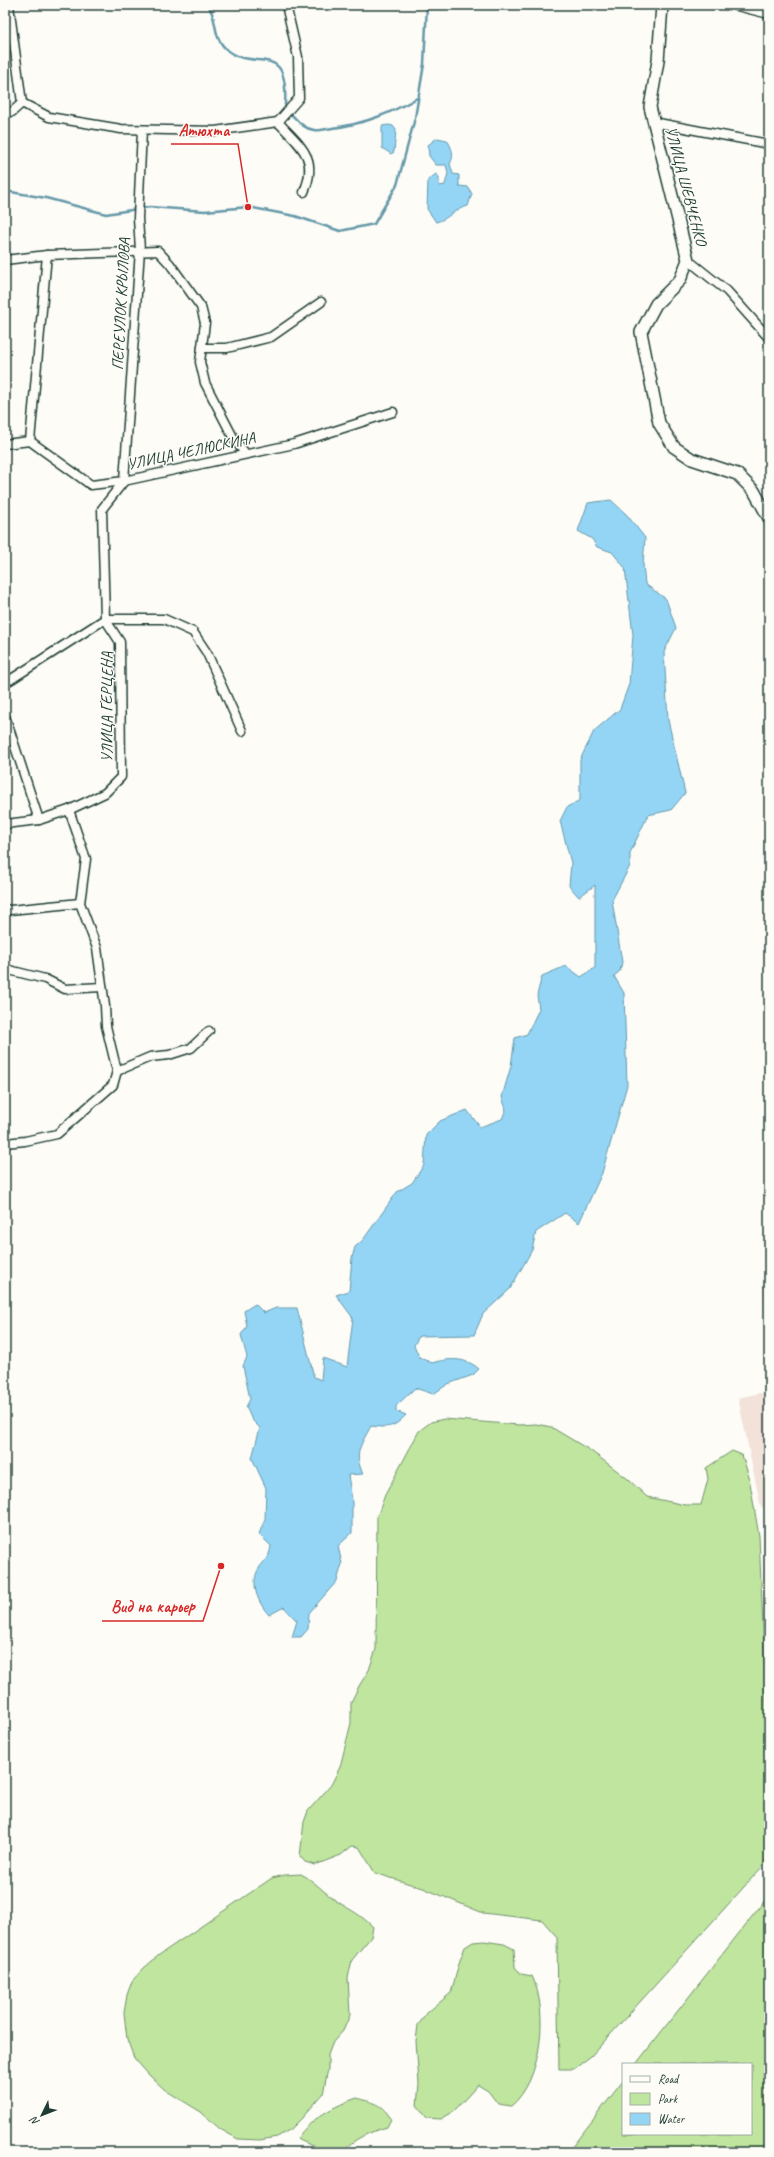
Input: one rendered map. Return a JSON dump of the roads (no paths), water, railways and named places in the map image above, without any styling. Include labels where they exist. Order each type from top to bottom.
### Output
[{"type":"street","points":[[9,5],[22,102]]},
{"type":"street","points":[[22,102],[49,117],[121,129],[216,131],[278,122],[299,98],[298,57],[286,5]]},
{"type":"street","name":"УЛИЦА ШЕВЧЕНКО","points":[[662,5],[658,61],[650,107],[688,260],[680,280],[656,304],[641,332],[659,423],[674,447],[692,459],[737,474],[754,491],[769,518]]},
{"type":"street","points":[[733,5],[769,14]]},
{"type":"street","points":[[5,112],[12,112],[22,102]]},
{"type":"street","points":[[278,122],[305,150],[310,178],[304,192]]},
{"type":"street","points":[[653,122],[769,144]]},
{"type":"street","name":"ПЕРЕУЛОК КРЫЛОВА","points":[[124,480],[140,250],[138,218],[142,130]]},
{"type":"street","points":[[5,260],[47,255],[140,250],[158,251],[170,264],[201,307],[205,323],[200,362],[205,383],[234,439],[245,453]]},
{"type":"street","points":[[5,444],[30,441],[47,255]]},
{"type":"street","points":[[688,260],[727,291],[769,338]]},
{"type":"street","points":[[202,348],[227,348],[271,337],[321,302]]},
{"type":"street","name":"УЛИЦА ЧЕЛЮСКИНА","points":[[30,441],[91,485],[124,480],[245,453],[294,444],[393,412]]},
{"type":"street","points":[[105,619],[102,509],[124,480]]},
{"type":"street","points":[[5,680],[10,680],[105,619],[164,619],[193,632],[207,653],[242,731]]},
{"type":"street","name":"УЛИЦА ГЕРЦЕНА","points":[[5,824],[39,820],[69,810],[105,793],[121,777],[120,642],[105,619]]},
{"type":"street","points":[[5,716],[39,820]]},
{"type":"street","points":[[5,1143],[25,1141],[57,1134],[113,1085],[117,1071],[106,1026],[97,948],[80,903],[86,859],[69,810]]},
{"type":"street","points":[[5,909],[10,910],[80,903]]},
{"type":"street","points":[[5,969],[45,979],[65,989],[102,987]]},
{"type":"street","points":[[117,1071],[150,1057],[169,1055],[191,1048],[209,1031]]},
{"type":"water","points":[[382,126],[393,126],[396,130],[394,152],[391,154],[382,148]]},
{"type":"water","points":[[437,138],[447,140],[452,152],[450,164],[453,174],[459,175],[459,186],[468,187],[472,194],[468,206],[436,222],[427,209],[428,180],[436,174],[439,177],[439,186],[445,185],[448,173],[446,165],[436,165],[429,156],[428,145]]},
{"type":"water","points":[[611,500],[627,515],[645,538],[643,564],[645,584],[666,599],[676,628],[664,652],[668,720],[685,793],[671,810],[648,815],[630,853],[630,866],[612,900],[622,962],[620,971],[614,976],[624,993],[627,1085],[602,1173],[579,1223],[565,1213],[536,1232],[532,1250],[510,1289],[483,1314],[474,1335],[419,1336],[414,1345],[419,1357],[432,1363],[444,1360],[468,1362],[479,1369],[473,1375],[448,1384],[433,1394],[415,1388],[396,1406],[396,1411],[406,1415],[402,1419],[394,1425],[386,1427],[371,1426],[361,1444],[358,1455],[363,1474],[348,1475],[352,1500],[352,1533],[338,1546],[342,1564],[337,1581],[309,1613],[308,1629],[301,1637],[292,1637],[297,1621],[284,1607],[269,1615],[259,1601],[255,1584],[257,1572],[269,1555],[271,1546],[259,1534],[265,1519],[266,1488],[252,1458],[260,1428],[252,1420],[246,1407],[250,1399],[243,1366],[247,1357],[241,1335],[247,1326],[244,1311],[255,1304],[264,1313],[276,1308],[297,1308],[314,1377],[321,1380],[323,1358],[347,1367],[353,1318],[336,1295],[349,1291],[352,1258],[355,1247],[363,1240],[397,1192],[412,1183],[424,1165],[426,1135],[440,1121],[467,1110],[480,1127],[502,1119],[506,1109],[502,1097],[511,1066],[515,1038],[527,1034],[539,1009],[537,995],[542,976],[566,966],[581,977],[595,968],[595,885],[579,897],[569,886],[571,863],[560,821],[567,807],[580,800],[580,760],[594,731],[620,709],[629,684],[633,635],[625,568],[612,552],[597,547],[592,539],[578,531],[588,503]]},
{"type":"waterway","points":[[208,5],[213,15],[216,32],[224,47],[235,55],[246,59],[266,61],[275,64],[281,71],[285,84],[285,105]]},
{"type":"waterway","points":[[5,191],[46,198],[106,214],[150,207],[205,211],[248,207],[295,216],[340,231],[374,224],[397,185],[415,118],[424,64],[427,5]]},
{"type":"waterway","points":[[292,115],[307,128],[323,130],[367,121],[419,97]]},
{"type":"place","name":"Атюхта","points":[[248,207]]},
{"type":"place","name":"Вид на карьер","points":[[221,1566]]}]
